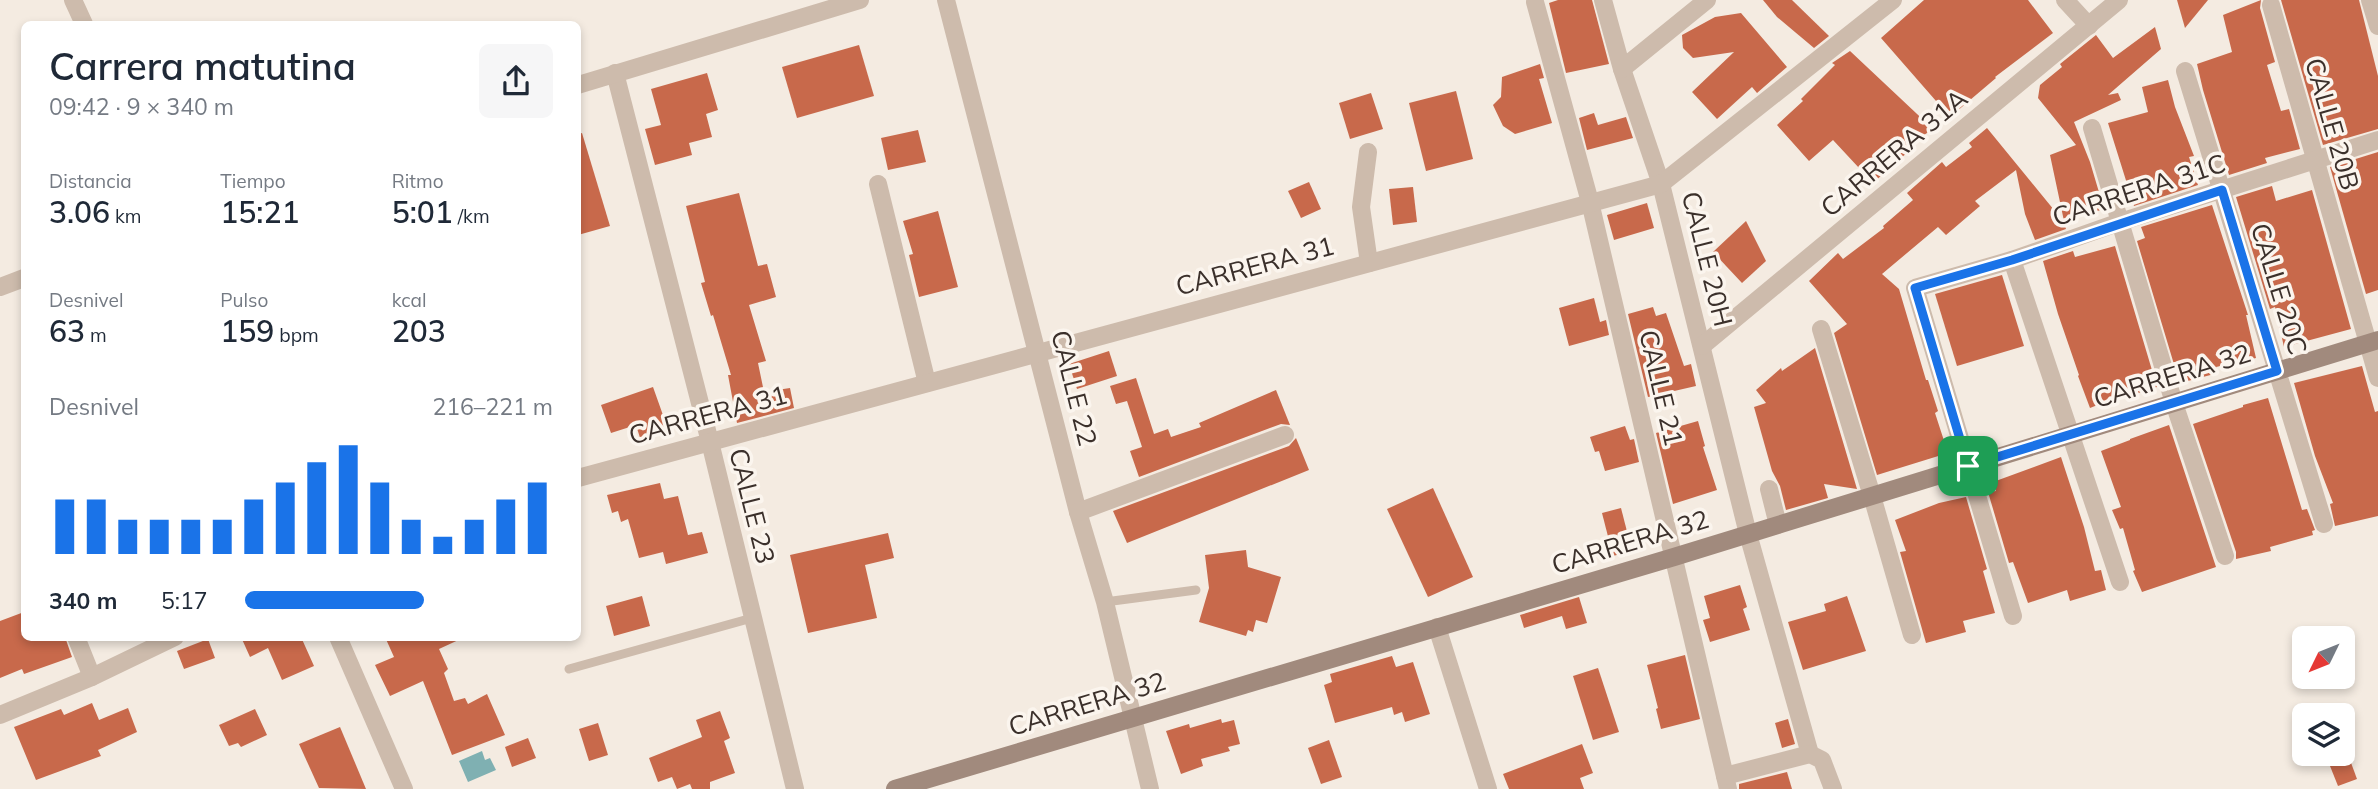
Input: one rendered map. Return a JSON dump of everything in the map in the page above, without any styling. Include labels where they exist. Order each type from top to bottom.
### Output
[{"type":"street","points":[[73,0],[83,21]]},
{"type":"street","points":[[581,84],[805,7],[860,0]]},
{"type":"street","name":"CALLE 22","points":[[946,0],[1105,603],[1150,789]]},
{"type":"street","name":"CALLE 20H","points":[[1603,0],[1622,69],[1661,184],[1748,534],[1810,754]]},
{"type":"street","points":[[1622,69],[1706,0]]},
{"type":"street","points":[[2065,0],[2088,26]]},
{"type":"street","name":"CARRERA 31A","points":[[1702,346],[2119,0]]},
{"type":"street","points":[[2370,0],[2378,26]]},
{"type":"street","name":"CALLE 21","points":[[1535,2],[1590,202],[1727,783]]},
{"type":"street","name":"CARRERA 31","points":[[581,477],[1661,184],[1888,2]]},
{"type":"street","name":"CALLE 20B","points":[[2271,5],[2373,342],[2378,378]]},
{"type":"street","name":"CALLE 20C","points":[[2185,71],[2324,524]]},
{"type":"street","name":"CALLE 23","points":[[615,72],[795,789]]},
{"type":"street","points":[[2092,128],[2174,403],[2225,556]]},
{"type":"street","name":"CARRERA 31C","points":[[1968,466],[1915,288],[2012,260],[2120,222],[2378,140]]},
{"type":"street","points":[[1368,152],[1361,207],[1369,263]]},
{"type":"street","points":[[878,184],[927,383]]},
{"type":"street","points":[[2012,260],[2120,582]]},
{"type":"street","points":[[0,287],[21,279]]},
{"type":"street","points":[[1821,329],[1912,635]]},
{"type":"street","name":"CARRERA 32","points":[[895,789],[1674,557],[2373,342]]},
{"type":"street","points":[[1079,512],[1285,435]]},
{"type":"street","points":[[1968,466],[2013,616]]},
{"type":"street","points":[[1769,489],[1778,525]]},
{"type":"street","points":[[1437,627],[1488,789]]},
{"type":"street","points":[[78,641],[92,677]]},
{"type":"street","points":[[0,715],[92,677],[167,641]]},
{"type":"street","points":[[340,641],[404,789]]},
{"type":"street","points":[[1727,783],[1810,754],[1822,760],[1833,789]]},
{"type":"lane","points":[[1105,603],[1196,590]]},
{"type":"lane","points":[[569,669],[752,618]]},
{"type":"water","points":[[482,751],[485,760],[490,758],[496,770],[468,782],[459,761]]},
{"type":"building","points":[[1558,0],[1592,0],[1609,64],[1566,73],[1549,3]]},
{"type":"building","points":[[1763,0],[1792,0],[1829,36],[1814,48],[1777,17]]},
{"type":"building","points":[[1924,0],[2028,0],[2053,33],[1995,77],[1950,117],[1881,38]]},
{"type":"building","points":[[2177,0],[2208,0],[2185,28]]},
{"type":"building","points":[[2261,0],[2260,8],[2275,62],[2267,65],[2281,111],[2289,109],[2300,149],[2265,158],[2267,163],[2229,175],[2197,64],[2232,52],[2223,15]]},
{"type":"building","points":[[2281,0],[2359,0],[2378,76],[2378,129],[2323,145]]},
{"type":"building","points":[[1741,13],[1787,67],[1757,93],[1752,87],[1717,119],[1692,92],[1734,52],[1693,58],[1683,48],[1682,35],[1715,17]]},
{"type":"building","points":[[2155,27],[2161,49],[2108,95],[2118,93],[2121,100],[2074,122],[2104,209],[2064,221],[2050,155],[2076,145],[2038,98],[2040,85],[2062,67],[2060,64],[2096,35],[2113,58]]},
{"type":"building","points":[[859,45],[874,96],[797,118],[782,67]]},
{"type":"building","points":[[1850,51],[1933,129],[1906,147],[1909,151],[1873,183],[1833,140],[1809,161],[1777,125],[1835,65],[1832,63]]},
{"type":"building","points":[[1540,64],[1544,78],[1539,79],[1552,123],[1515,134],[1503,126],[1493,105],[1501,97],[1502,77]]},
{"type":"building","points":[[707,73],[718,110],[706,114],[712,137],[689,143],[692,155],[655,165],[645,129],[661,125],[651,89]]},
{"type":"building","points":[[2168,80],[2175,107],[2194,156],[2189,157],[2198,185],[2134,206],[2108,123],[2148,112],[2142,87]]},
{"type":"building","points":[[1456,91],[1473,159],[1426,171],[1409,103]]},
{"type":"building","points":[[1371,93],[1383,129],[1350,139],[1339,103]]},
{"type":"building","points":[[1594,113],[1598,125],[1626,117],[1633,138],[1587,150],[1579,118]]},
{"type":"building","points":[[1987,128],[2063,221],[2066,229],[2035,240],[2025,214],[2016,170],[1975,201],[1980,206],[1946,235],[1938,227],[1882,274],[1899,289],[1938,411],[1935,413],[1948,453],[1877,475],[1834,333],[1847,324],[1809,281],[1838,253],[1843,259],[1884,228],[1883,226],[1913,200],[1907,193],[1942,162],[1946,167],[1972,147],[1969,143]]},
{"type":"building","points":[[918,130],[926,162],[888,170],[881,138]]},
{"type":"building","points":[[581,133],[610,226],[581,234]]},
{"type":"building","points":[[2378,152],[2378,290],[2366,294],[2330,167]]},
{"type":"building","points":[[1309,182],[1321,209],[1301,218],[1288,191]]},
{"type":"building","points":[[2272,186],[2276,201],[2312,190],[2351,329],[2284,347],[2275,307],[2270,309],[2236,197]]},
{"type":"building","points":[[1413,187],[1417,222],[1393,225],[1389,189]]},
{"type":"building","points":[[739,193],[758,266],[767,264],[776,297],[749,305],[766,361],[758,363],[764,392],[790,388],[794,408],[737,423],[728,375],[731,375],[701,283],[705,282],[686,206]]},
{"type":"building","points":[[1647,203],[1654,228],[1614,240],[1607,215]]},
{"type":"building","points":[[2212,205],[2248,315],[2256,358],[2216,367],[2218,373],[2184,382],[2183,379],[2179,381],[2137,241],[2145,238],[2141,227]]},
{"type":"building","points":[[938,211],[958,287],[919,297],[909,255],[913,254],[903,221]]},
{"type":"building","points":[[1746,221],[1766,261],[1742,283],[1713,252]]},
{"type":"building","points":[[2115,246],[2157,387],[2126,397],[2125,394],[2090,408],[2043,261],[2073,251],[2075,257]]},
{"type":"building","points":[[2002,275],[2024,346],[1957,366],[1935,294]]},
{"type":"building","points":[[1594,298],[1600,322],[1606,320],[1609,335],[1569,346],[1559,308]]},
{"type":"building","points":[[1653,307],[1656,316],[1666,313],[1684,366],[1691,364],[1696,386],[1648,397],[1628,314]]},
{"type":"building","points":[[1815,348],[1857,489],[1824,484],[1828,498],[1786,510],[1754,407],[1766,403],[1756,390],[1781,368],[1782,371]]},
{"type":"building","points":[[1109,351],[1117,376],[1077,389],[1069,364]]},
{"type":"building","points":[[2362,366],[2375,412],[2378,411],[2378,516],[2335,526],[2330,504],[2333,503],[2315,456],[2294,383]]},
{"type":"building","points":[[1136,378],[1154,434],[1168,429],[1171,437],[1201,427],[1199,423],[1276,390],[1290,425],[1281,424],[1139,477],[1130,451],[1142,447],[1127,401],[1116,404],[1110,386]]},
{"type":"building","points":[[653,387],[669,432],[641,441],[636,425],[611,433],[601,405]]},
{"type":"building","points":[[2268,398],[2302,510],[2307,509],[2315,530],[2312,531],[2313,535],[2270,547],[2271,551],[2236,559],[2236,552],[2193,424]]},
{"type":"building","points":[[1698,421],[1717,490],[1673,504],[1656,433]]},
{"type":"building","points":[[2169,425],[2216,567],[2142,592],[2133,571],[2135,570],[2123,528],[2120,529],[2112,510],[2121,507],[2101,451]]},
{"type":"building","points":[[1625,426],[1630,440],[1634,439],[1639,462],[1605,471],[1599,451],[1595,452],[1590,437]]},
{"type":"building","points":[[1296,438],[1309,470],[1127,543],[1113,511],[1289,446]]},
{"type":"building","points":[[2061,457],[2095,571],[2101,570],[2106,590],[2070,601],[2067,590],[2028,603],[2013,562],[2009,563],[1988,492],[1996,491],[1993,482]]},
{"type":"building","points":[[660,483],[664,499],[678,496],[688,535],[702,532],[708,553],[666,564],[663,552],[639,558],[628,519],[621,522],[618,511],[612,513],[607,495]]},
{"type":"building","points":[[1433,488],[1473,577],[1428,597],[1387,509]]},
{"type":"building","points":[[1966,497],[1987,569],[1983,571],[1995,613],[1963,621],[1966,632],[1926,643],[1900,552],[1906,551],[1895,520],[1939,503]]},
{"type":"building","points":[[1621,508],[1632,551],[1613,556],[1602,513]]},
{"type":"building","points":[[888,533],[894,558],[865,565],[877,618],[808,633],[790,555]]},
{"type":"building","points":[[1246,550],[1248,567],[1281,577],[1267,623],[1256,620],[1253,632],[1248,630],[1246,636],[1199,622],[1209,588],[1205,555]]},
{"type":"building","points":[[1740,585],[1747,607],[1743,609],[1750,630],[1710,642],[1703,620],[1710,618],[1704,596]]},
{"type":"building","points":[[642,596],[650,626],[614,636],[606,606]]},
{"type":"building","points":[[1847,596],[1866,651],[1803,670],[1788,622],[1826,611],[1824,604]]},
{"type":"building","points":[[1579,597],[1587,623],[1566,629],[1562,616],[1524,628],[1520,615]]},
{"type":"building","points":[[21,613],[21,641],[66,641],[72,657],[24,674],[22,669],[0,678],[0,621]]},
{"type":"building","points":[[209,641],[215,658],[184,669],[177,651]]},
{"type":"building","points":[[243,641],[303,641],[314,666],[282,680],[268,648],[250,657]]},
{"type":"building","points":[[387,641],[456,641],[439,649],[448,669],[444,673],[454,701],[465,698],[468,704],[487,694],[505,735],[452,755],[423,681],[390,696],[375,665],[394,657]]},
{"type":"building","points":[[1685,655],[1700,719],[1661,729],[1647,665]]},
{"type":"building","points":[[1392,656],[1396,667],[1413,662],[1430,714],[1405,722],[1402,712],[1394,715],[1392,707],[1335,723],[1324,685],[1332,682],[1330,674]]},
{"type":"building","points":[[1598,668],[1619,732],[1593,740],[1573,676]]},
{"type":"building","points":[[92,703],[99,720],[128,708],[137,732],[98,750],[101,756],[36,780],[14,727],[61,709],[64,715]]},
{"type":"building","points":[[255,709],[267,735],[241,747],[238,743],[229,746],[219,725]]},
{"type":"building","points":[[720,711],[730,738],[724,741],[735,773],[710,782],[710,789],[692,789],[690,784],[677,789],[672,777],[658,782],[649,758],[702,737],[696,720]]},
{"type":"building","points":[[1221,719],[1222,723],[1234,720],[1240,744],[1228,747],[1230,751],[1201,759],[1203,766],[1181,774],[1166,731],[1189,724],[1190,728]]},
{"type":"building","points":[[1788,719],[1795,744],[1782,748],[1775,723]]},
{"type":"building","points":[[598,723],[608,755],[589,761],[579,729]]},
{"type":"building","points":[[340,727],[366,789],[319,788],[299,744]]},
{"type":"building","points":[[528,738],[536,758],[512,767],[505,747]]},
{"type":"building","points":[[1329,740],[1342,777],[1321,784],[1308,748]]},
{"type":"building","points":[[1582,744],[1593,773],[1580,778],[1584,789],[1509,789],[1503,774]]},
{"type":"building","points":[[2330,766],[2352,766],[2357,779],[2338,786]]},
{"type":"building","points":[[1787,772],[1792,789],[1739,789],[1739,784]]},
{"type":"route","points":[[2222,190],[2277,371],[1968,466],[1915,288],[2012,260],[2222,190]]}]
